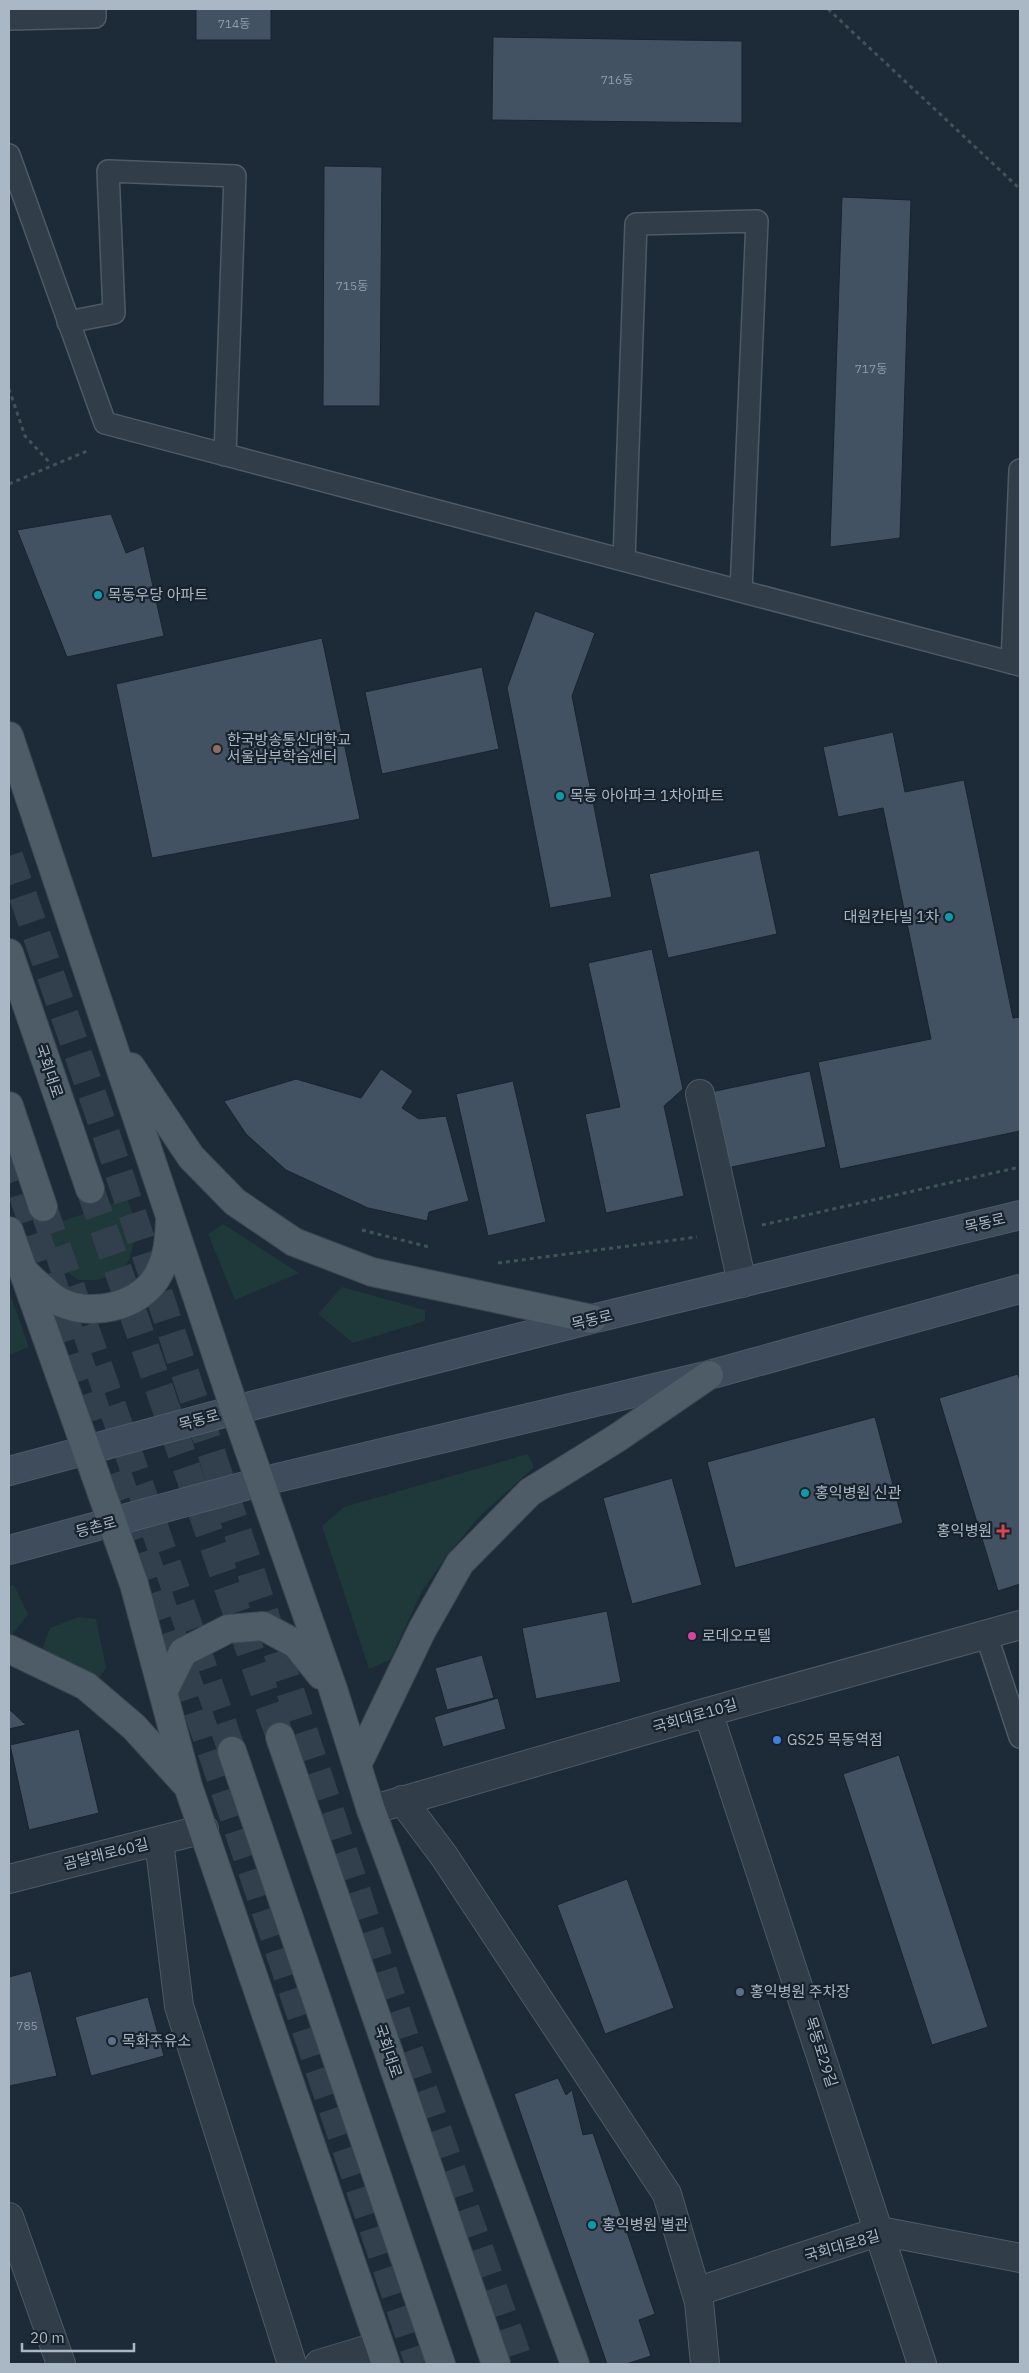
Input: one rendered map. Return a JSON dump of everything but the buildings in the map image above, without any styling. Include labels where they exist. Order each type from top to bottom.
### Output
[{"type":"main road","points":[[9,736],[171,1214],[235,1410],[333,1689],[371,1810],[574,2364]]},
{"type":"main road","name":"국회대로","points":[[9,952],[90,1189]]},
{"type":"main road","points":[[110,1035],[191,1157],[235,1202],[294,1242],[372,1272],[592,1319]]},
{"type":"main road","points":[[9,1106],[43,1207]]},
{"type":"main road","points":[[22,1270],[56,1299],[86,1309],[114,1307],[137,1297],[158,1276],[168,1253],[171,1214]]},
{"type":"main road","name":"목동로","points":[[87,1451],[235,1410],[592,1319],[1020,1215]]},
{"type":"main road","points":[[9,1231],[134,1584],[188,1786],[382,2355]]},
{"type":"main road","points":[[260,1482],[709,1375],[1020,1290]]},
{"type":"main road","points":[[357,1765],[422,1630],[460,1562],[530,1492],[617,1438],[709,1375]]},
{"type":"main road","points":[[9,1471],[87,1451]]},
{"type":"main road","name":"등촌로","points":[[9,1550],[260,1482]]},
{"type":"main road","points":[[163,1692],[183,1652],[228,1629],[263,1626],[296,1644],[333,1689]]},
{"type":"main road","points":[[9,1649],[86,1686],[134,1727],[188,1786]]},
{"type":"main road","name":"국회대로","points":[[280,1737],[496,2364]]},
{"type":"main road","points":[[232,1751],[441,2364]]},
{"type":"street","points":[[700,1094],[742,1283]]},
{"type":"street","name":"국회대로10길","points":[[371,1810],[708,1712],[1020,1625]]},
{"type":"street","name":"목동로29길","points":[[708,1712],[922,2364]]},
{"type":"street","points":[[402,1800],[444,1856],[667,2194],[696,2292],[705,2364]]},
{"type":"street","name":"곰달래로60길","points":[[9,1879],[204,1829]]},
{"type":"street","points":[[159,1841],[179,2006],[292,2364]]},
{"type":"street","points":[[9,2217],[61,2364]]},
{"type":"street","name":"국회대로8길","points":[[696,2292],[880,2232],[1020,2258]]},
{"type":"street","points":[[319,2364],[382,2355]]},
{"type":"lane","points":[[9,18],[95,17],[95,9]]},
{"type":"lane","points":[[9,155],[105,423],[1016,664],[1020,470]]},
{"type":"lane","points":[[68,322],[114,313],[108,171],[236,176],[224,454]]},
{"type":"lane","points":[[624,560],[636,224],[757,221],[741,591]]},
{"type":"lane","points":[[986,1634],[1020,1737]]},
{"type":"path","points":[[828,9],[1020,188]]},
{"type":"path","points":[[9,389],[25,436],[51,464]]},
{"type":"path","points":[[9,484],[51,464],[87,450]]},
{"type":"path","points":[[492,1264],[731,1232],[1020,1167]]},
{"type":"path","points":[[360,1229],[435,1249]]},
{"type":"green space","points":[[127,1198],[138,1229],[129,1260],[120,1273],[96,1280],[78,1280],[43,1255],[38,1230]]},
{"type":"green space","points":[[223,1224],[299,1273],[235,1300],[208,1234]]},
{"type":"green space","points":[[342,1287],[425,1310],[425,1321],[353,1343],[318,1314]]},
{"type":"green space","points":[[9,1291],[29,1347],[9,1355]]},
{"type":"green space","points":[[528,1454],[534,1467],[478,1518],[445,1558],[421,1593],[390,1660],[369,1669],[322,1526],[344,1507]]},
{"type":"green space","points":[[14,1585],[28,1614],[11,1636],[9,1636],[9,1586]]},
{"type":"green space","points":[[79,1617],[96,1619],[106,1668],[98,1679],[42,1650],[50,1628]]},
{"type":"tunnel","points":[[9,856],[106,1134],[407,2044],[520,2364]]},
{"type":"tunnel","points":[[9,1154],[419,2364]]},
{"type":"tunnel","points":[[90,1189],[280,1737]]},
{"type":"tunnel","points":[[43,1207],[232,1751]]},
{"type":"place","name":"목동우당 아파트","points":[[98,595]]},
{"type":"place","name":"한국방송통신대학교 서울남부학습센터","points":[[217,749]]},
{"type":"place","name":"목동 아아파크 1차아파트","points":[[560,796]]},
{"type":"place","name":"대원칸타빌 1차","points":[[949,917]]},
{"type":"place","name":"홍익병원 신관","points":[[805,1493]]},
{"type":"place","name":"홍익병원","points":[[1003,1531]]},
{"type":"place","name":"로데오모텔","points":[[692,1636]]},
{"type":"place","name":"GS25 목동역점","points":[[777,1740]]},
{"type":"place","name":"홍익병원 주차장","points":[[740,1992]]},
{"type":"place","name":"목화주유소","points":[[112,2041]]},
{"type":"place","name":"홍익병원 별관","points":[[592,2225]]}]
